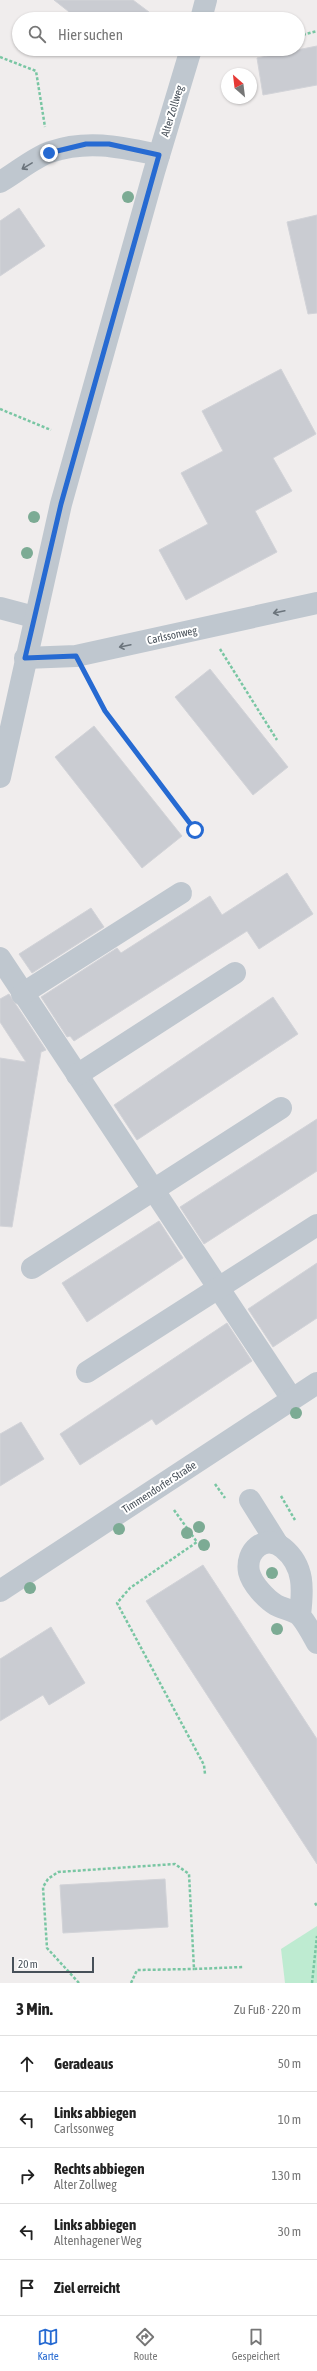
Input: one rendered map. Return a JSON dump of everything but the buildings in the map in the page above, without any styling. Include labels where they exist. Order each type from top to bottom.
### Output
[{"type":"street","points":[[203,12],[206,0]]},
{"type":"street","name":"Alter Zollweg","points":[[0,777],[34,617],[61,504],[159,155],[189,56]]},
{"type":"street","points":[[0,182],[49,153],[86,144],[109,144],[159,155]]},
{"type":"street","name":"Carlssonweg","points":[[25,658],[76,656],[317,603]]},
{"type":"street","points":[[0,608],[34,617]]},
{"type":"street","points":[[22,994],[181,893]]},
{"type":"street","points":[[0,958],[22,994],[220,1288],[292,1399]]},
{"type":"street","points":[[77,1075],[235,973]]},
{"type":"street","points":[[32,1268],[281,1108]]},
{"type":"street","points":[[87,1372],[317,1225]]},
{"type":"street","name":"Timmendorfer Straße","points":[[0,1591],[317,1383]]},
{"type":"street","points":[[250,1500],[277,1543],[295,1561],[300,1573],[303,1588],[300,1616]]},
{"type":"street","points":[[277,1543],[267,1541],[254,1550],[248,1560],[250,1574],[262,1592],[275,1604],[300,1616],[317,1643]]},
{"type":"path","points":[[305,34],[317,30]]},
{"type":"path","points":[[0,57],[36,71],[47,135]]},
{"type":"path","points":[[0,409],[51,430]]},
{"type":"path","points":[[206,628],[277,740]]},
{"type":"path","points":[[76,656],[105,711],[195,830]]},
{"type":"path","points":[[174,1510],[197,1542],[130,1588],[116,1603],[204,1765],[205,1774]]},
{"type":"path","points":[[79,1983],[47,1948],[43,1887],[48,1879],[58,1872],[175,1864],[189,1874],[194,1969]]},
{"type":"path","points":[[312,1983],[317,1936]]},
{"type":"path","points":[[131,1983],[137,1970],[243,1967]]},
{"type":"green space","points":[[317,1926],[317,1983],[285,1983],[281,1949]]},
{"type":"route","points":[[49,153],[86,144],[109,144],[159,155],[61,504],[25,658],[44,659],[76,656],[105,711],[195,830]]}]
